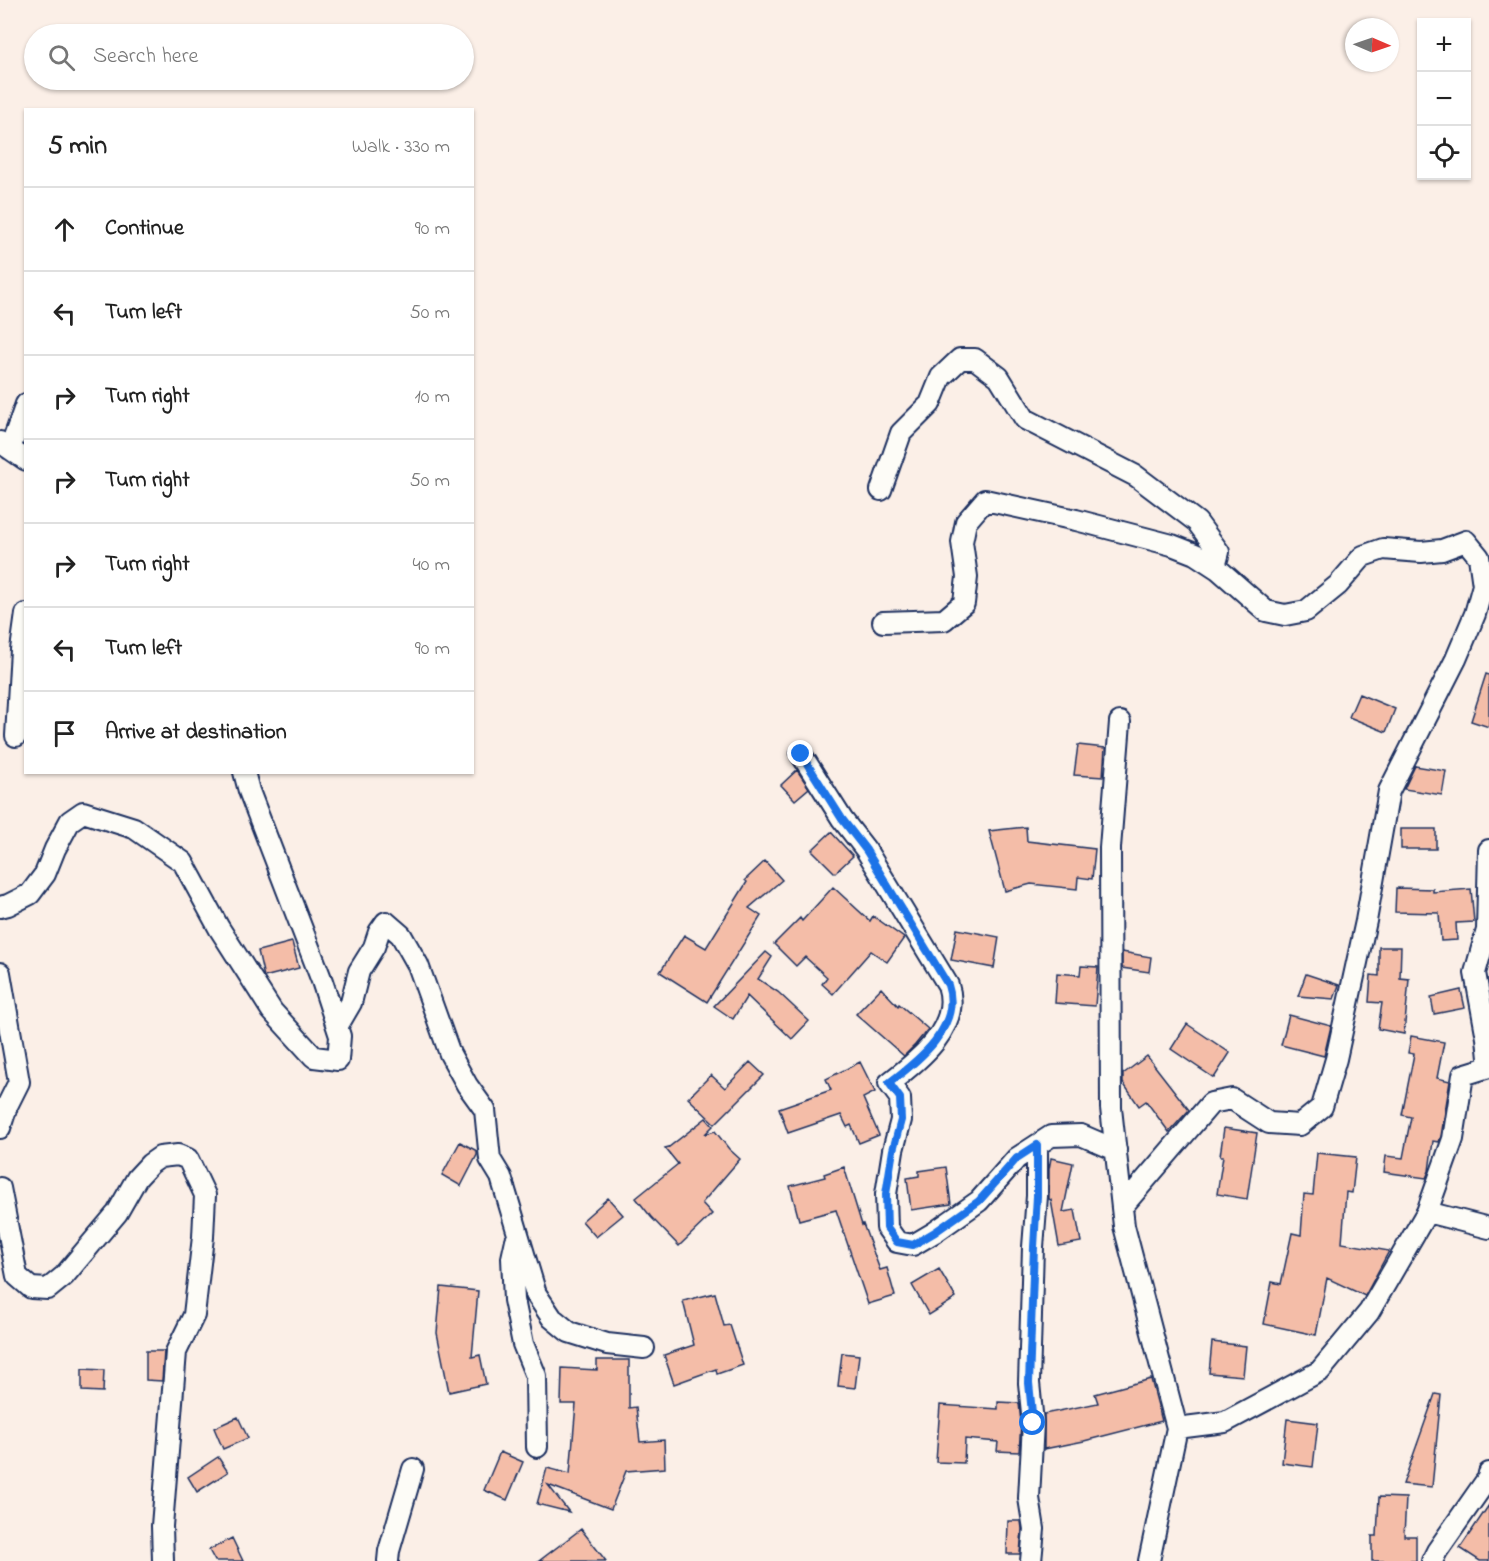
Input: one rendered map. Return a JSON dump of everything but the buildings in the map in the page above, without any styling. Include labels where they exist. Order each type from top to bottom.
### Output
[{"type":"street","points":[[881,490],[902,433],[930,404],[941,377],[960,359],[975,359],[999,377],[1025,419],[1136,476],[1197,522],[1219,552],[1215,567]]},
{"type":"street","points":[[12,451],[24,411]]},
{"type":"street","points":[[883,622],[944,620],[964,603],[967,577],[962,542],[966,522],[986,500],[1172,544],[1195,554],[1215,567],[1266,611],[1285,615],[1306,610],[1338,585],[1363,556],[1383,549],[1421,552],[1442,549],[1466,541],[1479,557],[1483,585],[1475,614],[1456,659],[1389,791],[1366,921],[1336,1059],[1322,1107],[1300,1125],[1269,1123],[1232,1099],[1211,1103],[1122,1207]]},
{"type":"street","points":[[16,736],[24,628]]},
{"type":"street","points":[[1120,722],[1110,848],[1111,1108],[1124,1226],[1177,1428],[1149,1561]]},
{"type":"street","points":[[801,754],[842,819],[866,850],[951,993],[949,1016],[940,1034],[918,1061],[889,1083],[900,1098],[901,1120],[893,1150],[886,1194],[887,1228],[897,1242],[913,1245],[935,1232],[979,1201],[1017,1158],[1051,1137],[1081,1135],[1116,1150]]},
{"type":"street","points":[[0,907],[30,894],[45,874],[70,821],[83,812],[134,828],[183,862],[219,928],[272,1011],[314,1056],[338,1060],[340,1036],[322,981],[245,774]]},
{"type":"street","points":[[1489,850],[1487,930],[1475,973],[1489,1058]]},
{"type":"street","points":[[337,1027],[351,1003],[359,971],[386,922],[401,935],[418,965],[450,1054],[467,1085],[485,1110],[490,1159],[501,1177],[536,1294],[552,1317],[569,1332],[607,1344],[644,1348]]},
{"type":"street","points":[[0,973],[19,1082],[7,1106],[0,1128]]},
{"type":"street","points":[[1177,1428],[1225,1422],[1320,1371],[1369,1312],[1427,1212],[1453,1139],[1463,1075],[1489,1067]]},
{"type":"street","points":[[1031,1561],[1034,1528],[1029,1498],[1033,1423],[1029,1383],[1037,1145]]},
{"type":"street","points":[[0,1188],[17,1276],[31,1288],[48,1290],[63,1276],[117,1213],[137,1178],[150,1164],[160,1157],[178,1155],[188,1159],[199,1180],[205,1195],[203,1237],[194,1315],[176,1352],[162,1526],[163,1561]]},
{"type":"street","points":[[1427,1212],[1489,1228]]},
{"type":"street","points":[[517,1234],[512,1258],[514,1300],[523,1344],[536,1376],[537,1447]]},
{"type":"street","points":[[388,1561],[413,1469]]},
{"type":"street","points":[[1432,1561],[1488,1478],[1489,1473]]},
{"type":"route","points":[[801,754],[842,819],[866,850],[951,993],[949,1016],[940,1034],[918,1061],[889,1083],[900,1098],[901,1120],[893,1150],[886,1194],[887,1228],[897,1242],[913,1245],[979,1201],[1017,1158],[1037,1145],[1029,1383],[1033,1423]]}]
